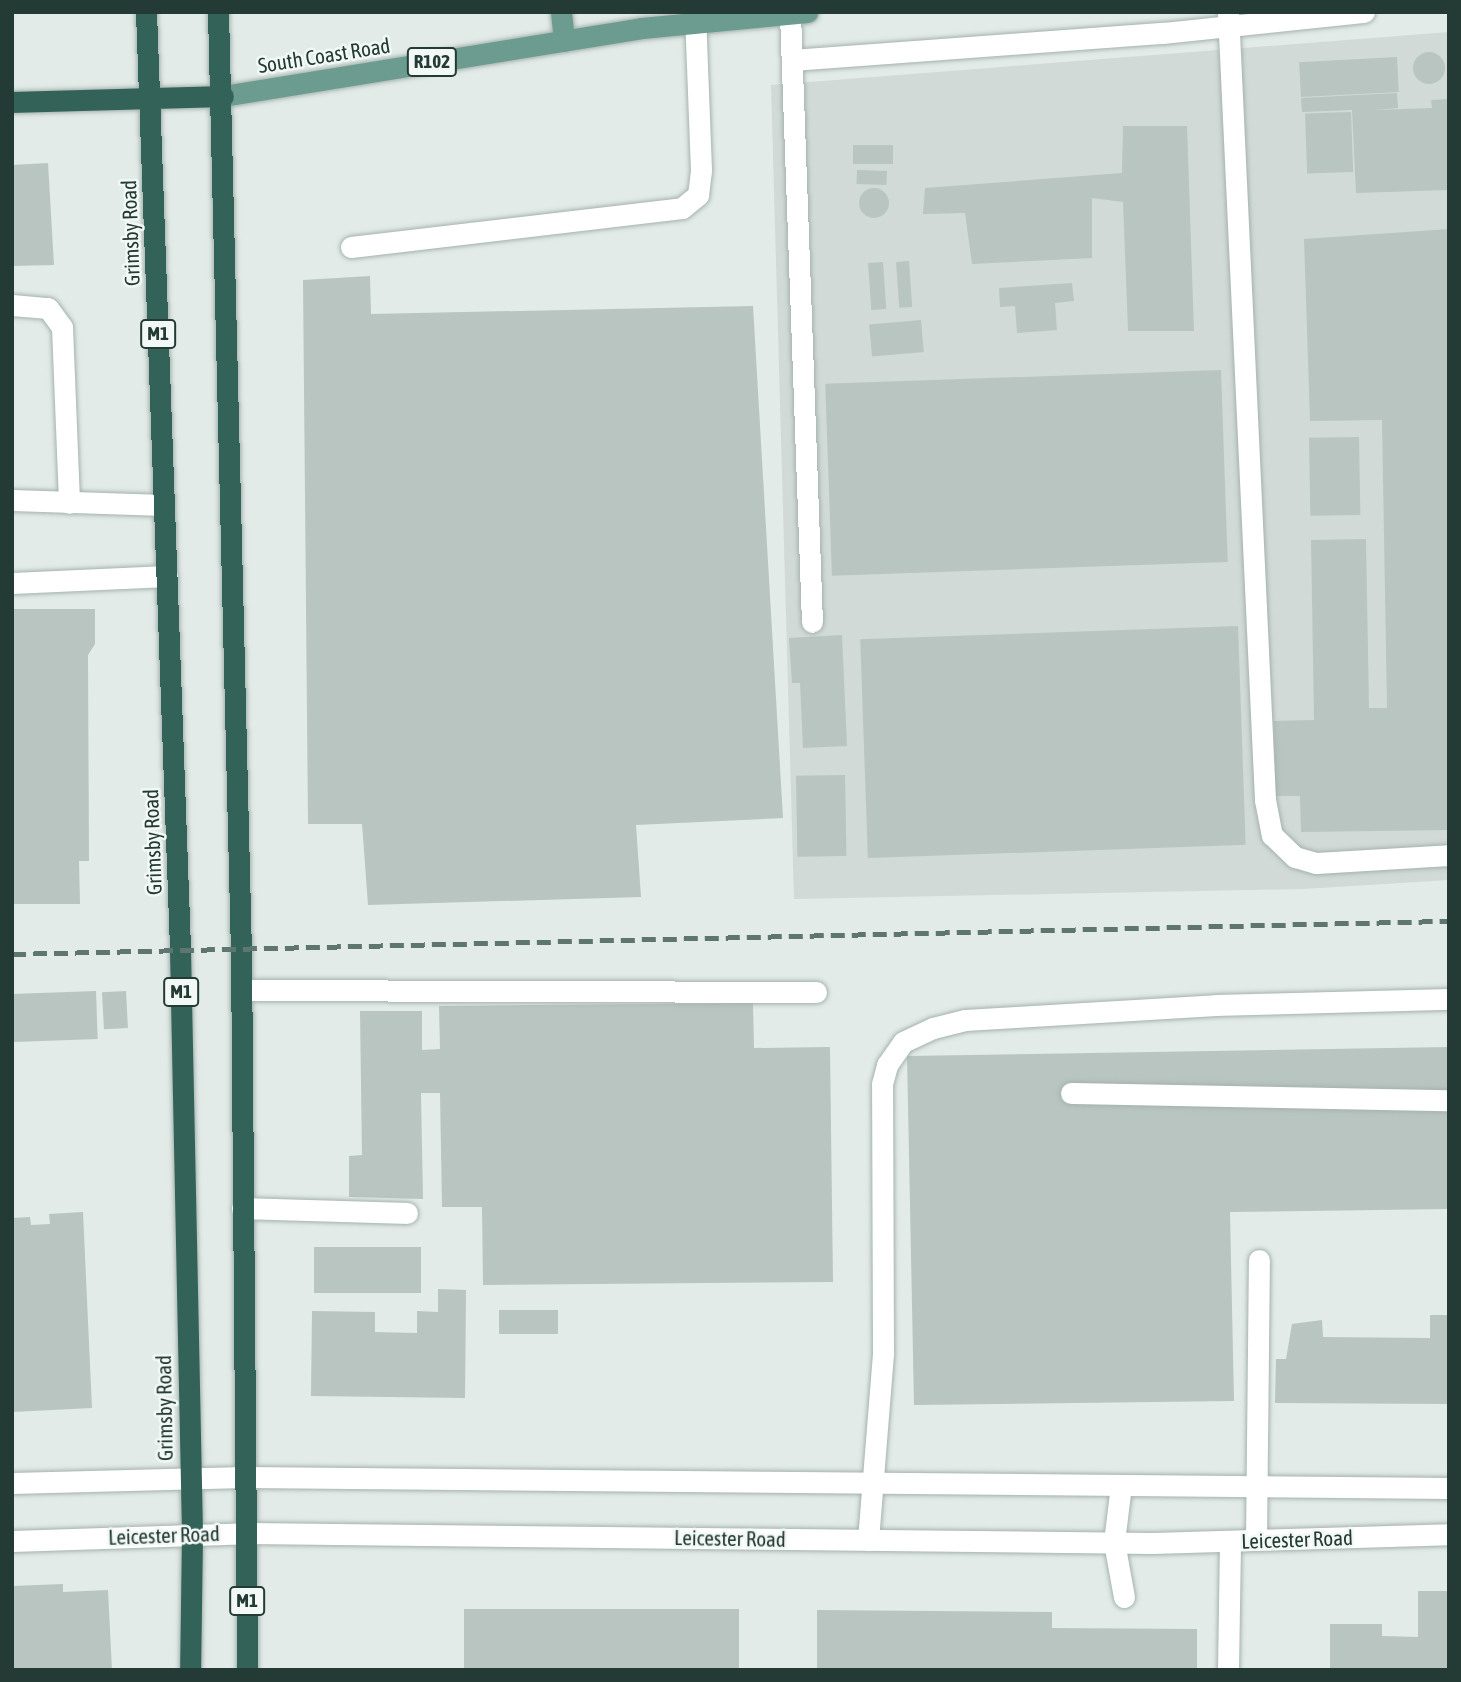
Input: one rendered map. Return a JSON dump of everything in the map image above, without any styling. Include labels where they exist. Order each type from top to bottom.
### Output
[{"type":"highway","name":"Grimsby Road","points":[[146,12],[180,950],[191,1535],[190,1670]]},
{"type":"highway","name":"M1","points":[[218,12],[223,96],[241,990],[247,1670]]},
{"type":"highway","name":"South Coast Road","points":[[12,102],[223,96]]},
{"type":"main road","points":[[561,12],[564,41]]},
{"type":"main road","name":"South Coast Road","points":[[223,96],[696,17],[799,13]]},
{"type":"street","points":[[792,60],[1229,18],[1364,12]]},
{"type":"street","points":[[799,13],[792,60],[812,622]]},
{"type":"street","points":[[351,247],[682,208],[698,195],[701,170],[696,17]]},
{"type":"street","points":[[1229,18],[1265,800],[1272,835],[1295,858],[1316,863],[1449,855]]},
{"type":"street","points":[[12,305],[48,308],[62,327],[69,503]]},
{"type":"street","points":[[12,500],[164,505]]},
{"type":"street","points":[[12,583],[167,576]]},
{"type":"street","points":[[241,990],[817,992]]},
{"type":"street","points":[[868,1540],[883,1353],[882,1084],[887,1065],[903,1042],[933,1028],[965,1020],[1216,1005],[1449,999]]},
{"type":"street","points":[[1071,1093],[1449,1100]]},
{"type":"street","points":[[242,1208],[407,1213]]},
{"type":"street","points":[[1256,1540],[1259,1260]]},
{"type":"street","points":[[12,1483],[245,1477],[1449,1488]]},
{"type":"street","points":[[1121,1485],[1114,1542],[1124,1597]]},
{"type":"street","name":"Leicester Road","points":[[12,1541],[247,1533],[1114,1542],[1449,1534]]},
{"type":"street","points":[[1228,1670],[1230,1541]]},
{"type":"shaded area","points":[[1449,32],[1449,880],[1303,889],[794,899],[771,85]]},
{"type":"building","points":[[1429,52],[1440,57],[1445,68],[1440,79],[1429,84],[1418,79],[1413,68],[1418,57]]},
{"type":"building","points":[[1397,57],[1399,92],[1301,97],[1299,62]]},
{"type":"building","points":[[1397,93],[1398,108],[1374,110],[1432,108],[1431,100],[1449,99],[1449,190],[1356,193],[1352,110],[1302,112],[1301,98]]},
{"type":"building","points":[[1351,112],[1353,172],[1307,174],[1305,114]]},
{"type":"building","points":[[1123,126],[1187,126],[1194,331],[1128,331],[1123,202],[1092,198],[1092,258],[972,264],[965,213],[923,214],[925,188],[1122,173]]},
{"type":"building","points":[[853,145],[893,145],[893,164],[853,164]]},
{"type":"building","points":[[48,163],[54,265],[12,266],[12,165]]},
{"type":"building","points":[[857,170],[887,171],[886,185],[857,184]]},
{"type":"building","points":[[874,188],[885,192],[889,203],[885,214],[874,218],[863,214],[859,203],[863,192]]},
{"type":"building","points":[[1449,229],[1449,830],[1301,832],[1300,796],[1275,796],[1274,721],[1314,720],[1311,540],[1366,539],[1369,708],[1387,708],[1382,420],[1310,421],[1304,239]]},
{"type":"building","points":[[909,261],[912,307],[899,308],[896,262]]},
{"type":"building","points":[[883,262],[886,309],[871,310],[868,263]]},
{"type":"building","points":[[370,276],[371,314],[753,306],[783,818],[636,825],[641,897],[368,905],[362,824],[308,824],[303,280]]},
{"type":"building","points":[[1072,283],[1074,301],[1055,303],[1057,330],[1017,333],[1015,306],[1000,307],[999,288]]},
{"type":"building","points":[[921,320],[924,352],[872,356],[869,325]]},
{"type":"building","points":[[1221,370],[1228,562],[832,576],[825,384]]},
{"type":"building","points":[[1359,437],[1360,515],[1310,516],[1309,438]]},
{"type":"building","points":[[12,609],[95,609],[95,644],[88,655],[89,861],[79,861],[80,904],[12,904]]},
{"type":"building","points":[[1238,626],[1246,845],[868,858],[860,639]]},
{"type":"building","points":[[842,635],[847,746],[803,748],[800,683],[792,683],[789,638]]},
{"type":"building","points":[[845,775],[846,856],[797,857],[796,776]]},
{"type":"building","points":[[96,991],[98,1039],[14,1042],[12,994]]},
{"type":"building","points":[[126,991],[128,1028],[104,1029],[102,992]]},
{"type":"building","points":[[753,1003],[754,1048],[830,1047],[833,1282],[483,1285],[482,1207],[442,1207],[440,1093],[421,1093],[423,1199],[349,1197],[349,1156],[362,1155],[360,1011],[422,1011],[422,1050],[440,1049],[439,1006]]},
{"type":"building","points":[[1449,1047],[1449,1209],[1230,1212],[1234,1401],[914,1405],[907,1056]]},
{"type":"building","points":[[83,1212],[92,1408],[12,1412],[12,1218],[30,1217],[31,1225],[50,1224],[49,1214]]},
{"type":"building","points":[[314,1247],[421,1247],[421,1293],[314,1293]]},
{"type":"building","points":[[438,1289],[466,1290],[465,1398],[311,1396],[312,1311],[375,1312],[375,1332],[417,1333],[417,1311],[438,1312]]},
{"type":"building","points":[[499,1310],[558,1310],[558,1334],[499,1334]]},
{"type":"building","points":[[1430,1315],[1449,1315],[1449,1404],[1275,1403],[1276,1359],[1286,1359],[1292,1324],[1322,1320],[1323,1337],[1430,1338]]},
{"type":"building","points":[[63,1584],[63,1592],[108,1590],[112,1670],[12,1670],[12,1586]]},
{"type":"building","points":[[1418,1591],[1449,1591],[1449,1670],[1330,1670],[1330,1624],[1382,1624],[1382,1636],[1418,1637]]},
{"type":"building","points":[[464,1609],[739,1609],[739,1670],[464,1670]]},
{"type":"building","points":[[817,1610],[1052,1612],[1052,1628],[1197,1629],[1197,1670],[817,1670]]},
{"type":"railway","points":[[12,954],[1449,921]]}]
